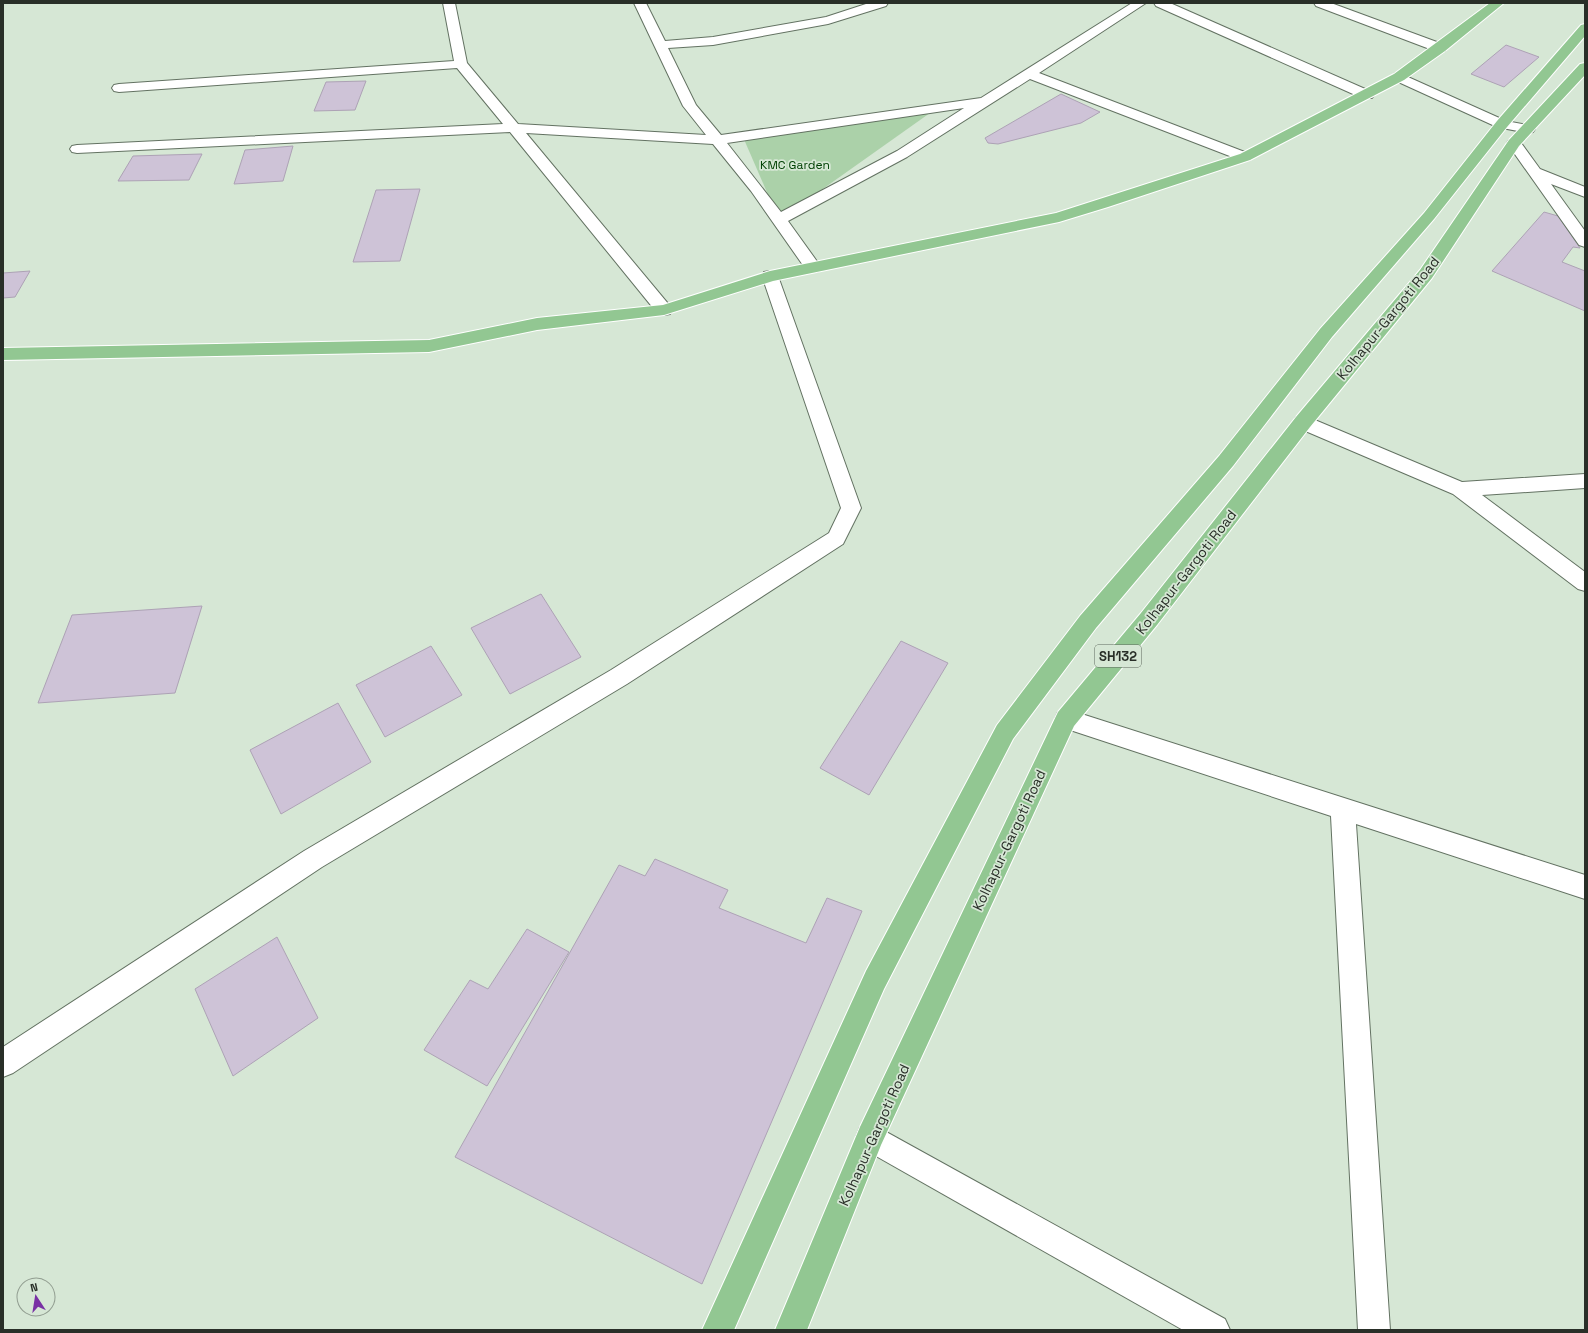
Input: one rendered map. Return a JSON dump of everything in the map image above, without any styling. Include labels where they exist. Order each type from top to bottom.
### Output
[{"type":"main road","points":[[3,354],[429,346],[537,324],[664,310],[770,276],[1059,217],[1245,157],[1367,95],[1399,77],[1440,48],[1498,3]]},
{"type":"main road","points":[[718,1330],[874,980],[1005,732],[1088,622],[1226,461],[1326,333],[1429,216],[1502,124],[1585,28]]},
{"type":"main road","name":"Kolhapur-Gargoti Road","points":[[791,1330],[870,1137],[1066,718],[1149,619],[1303,422],[1426,274],[1521,136],[1585,67]]},
{"type":"street","points":[[449,3],[461,64],[664,310]]},
{"type":"street","points":[[640,3],[690,106],[718,140],[813,267]]},
{"type":"street","points":[[660,45],[713,41],[828,20],[852,7],[882,3]]},
{"type":"street","points":[[779,220],[902,154],[1140,3]]},
{"type":"street","points":[[1160,3],[1367,95]]},
{"type":"street","points":[[1320,3],[1440,48]]},
{"type":"street","points":[[119,88],[461,64]]},
{"type":"street","points":[[1030,74],[1245,157]]},
{"type":"street","points":[[1399,77],[1502,124],[1521,136],[1535,172],[1585,242]]},
{"type":"street","points":[[77,149],[513,128],[718,140],[987,101]]},
{"type":"street","points":[[1535,172],[1585,192]]},
{"type":"street","points":[[3,1063],[313,859],[619,677],[836,538],[851,508],[770,276]]},
{"type":"street","points":[[1303,422],[1460,489],[1585,583]]},
{"type":"street","points":[[1460,489],[1585,481]]},
{"type":"street","points":[[1066,718],[1585,887]]},
{"type":"street","points":[[1343,808],[1374,1330]]},
{"type":"street","points":[[870,1137],[1214,1330]]},
{"type":"green space","name":"KMC Garden","points":[[937,108],[779,220],[743,137]]},
{"type":"building","points":[[1506,45],[1539,57],[1504,87],[1471,74]]},
{"type":"building","points":[[366,81],[355,110],[314,111],[326,82]]},
{"type":"building","points":[[1061,94],[1100,112],[1081,123],[998,144],[988,143],[985,138]]},
{"type":"building","points":[[293,146],[283,181],[234,184],[245,150]]},
{"type":"building","points":[[202,154],[189,180],[118,181],[133,156]]},
{"type":"building","points":[[420,189],[400,261],[353,262],[376,190]]},
{"type":"building","points":[[1544,212],[1558,216],[1580,248],[1573,247],[1562,262],[1585,271],[1585,311],[1492,271]]},
{"type":"building","points":[[30,271],[15,297],[3,298],[3,273]]},
{"type":"building","points":[[541,594],[581,657],[510,694],[471,628]]},
{"type":"building","points":[[202,606],[175,693],[38,703],[72,615]]},
{"type":"building","points":[[901,641],[948,663],[869,795],[820,768]]},
{"type":"building","points":[[431,646],[462,695],[385,737],[356,685]]},
{"type":"building","points":[[338,703],[371,762],[281,814],[250,750]]},
{"type":"building","points":[[655,859],[728,890],[719,908],[806,943],[827,898],[862,911],[702,1284],[455,1157],[619,865],[645,876]]},
{"type":"building","points":[[527,929],[569,952],[487,1086],[424,1050],[470,980],[488,989]]},
{"type":"building","points":[[277,937],[318,1018],[233,1076],[195,989]]}]
